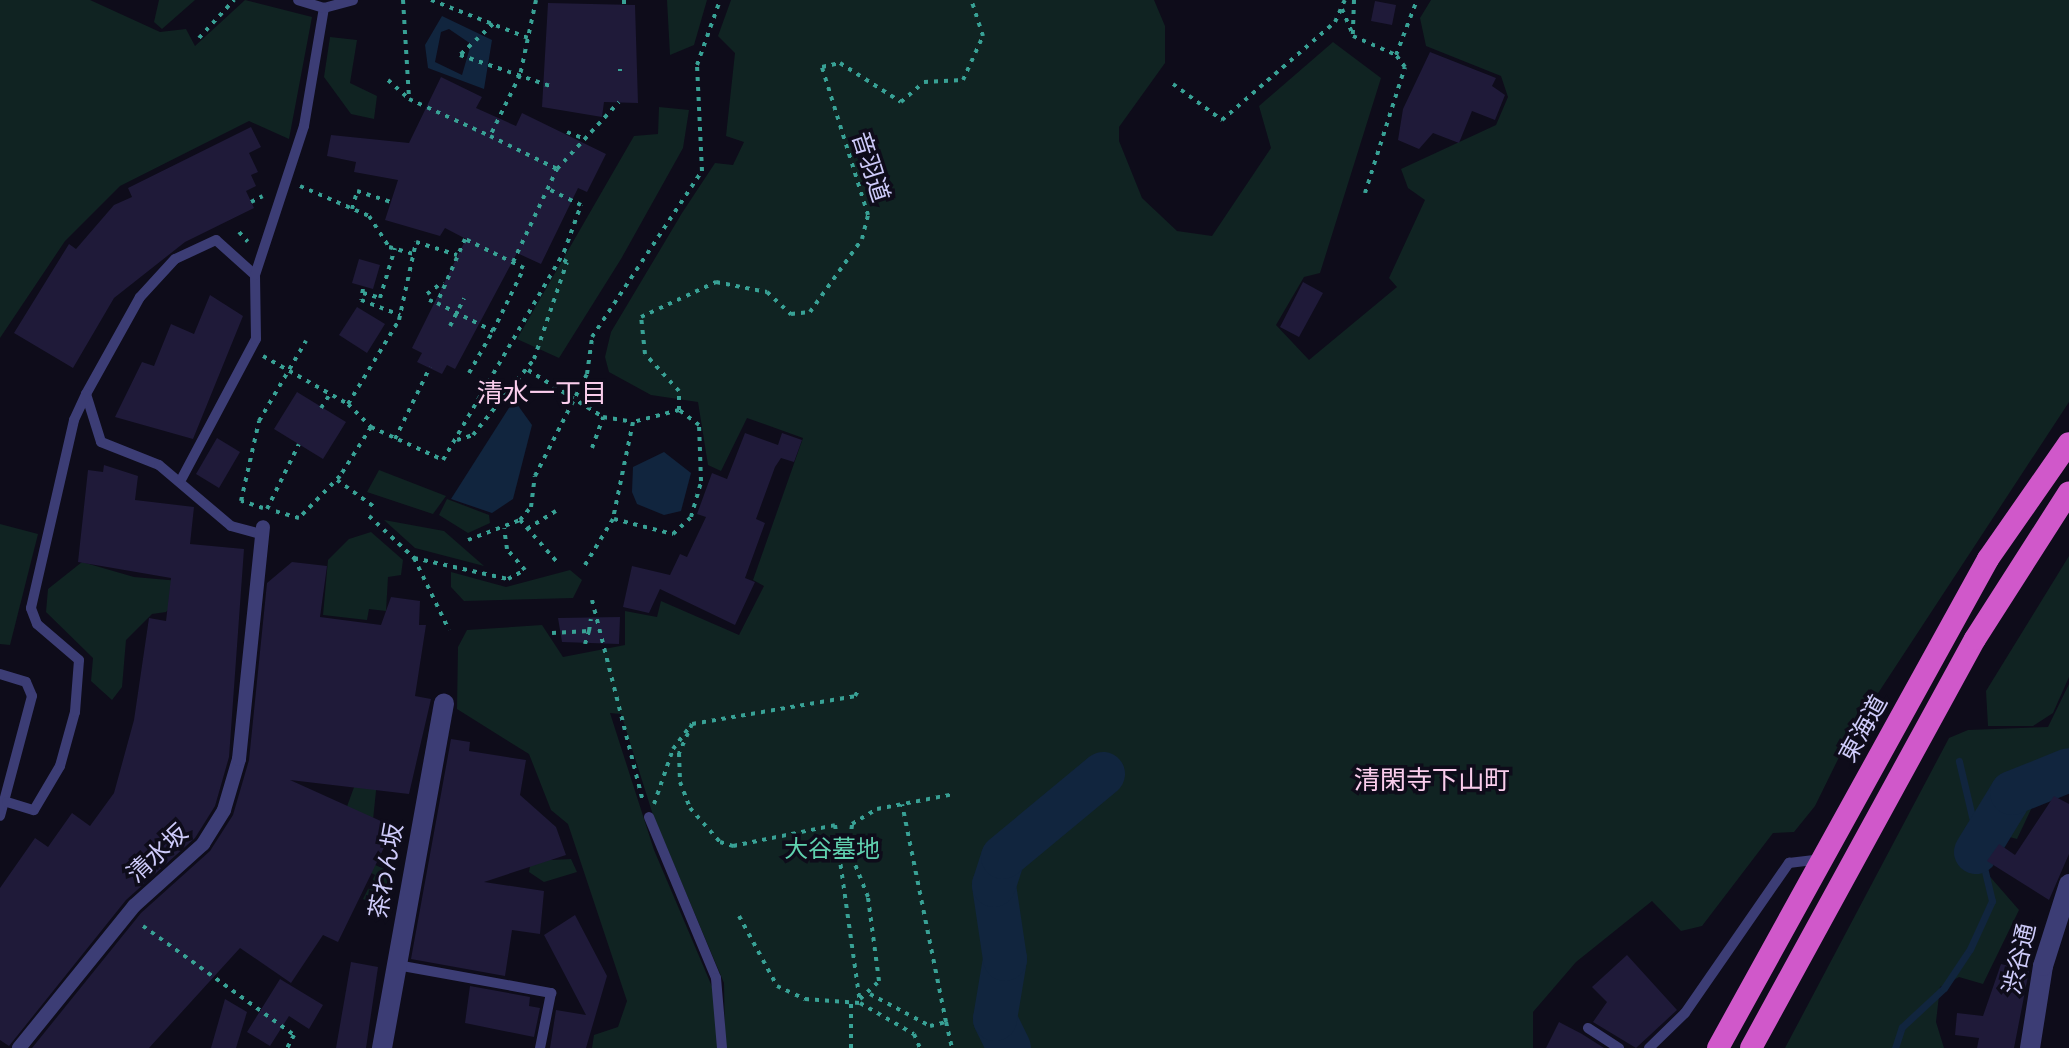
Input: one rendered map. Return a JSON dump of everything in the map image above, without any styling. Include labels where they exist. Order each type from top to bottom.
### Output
[{"type":"highway","name":"東海道","points":[[1718,1048],[1988,559],[2069,443]]},
{"type":"highway","points":[[1751,1048],[1975,639],[2069,492]]},
{"type":"street","name":"清水坂","points":[[19,1048],[128,914],[203,844],[229,798],[262,531]]},
{"type":"street","name":"茶わん坂","points":[[382,1048],[444,704]]},
{"type":"street","name":"渋谷通","points":[[2030,1048],[2043,966],[2069,884]]},
{"type":"lane","points":[[298,0],[324,8],[353,0]]},
{"type":"lane","points":[[182,478],[252,350],[255,275],[287,180],[324,8]]},
{"type":"lane","points":[[7,802],[34,810],[60,766],[75,712],[79,660],[37,624],[31,608],[74,420],[86,394],[140,297],[175,259],[216,240],[255,275]]},
{"type":"lane","points":[[86,394],[101,442],[182,478],[231,526],[262,531]]},
{"type":"lane","points":[[0,674],[26,682],[32,696],[7,802],[0,816]]},
{"type":"lane","points":[[649,817],[716,978],[722,1048]]},
{"type":"lane","points":[[1649,1048],[1685,1013],[1789,863],[1823,859]]},
{"type":"lane","points":[[397,965],[551,993],[540,1048]]},
{"type":"lane","points":[[1588,1028],[1619,1048]]},
{"type":"path","points":[[199,38],[234,0]]},
{"type":"path","points":[[403,0],[409,99]]},
{"type":"path","points":[[431,0],[528,38]]},
{"type":"path","points":[[490,136],[520,75],[536,0]]},
{"type":"path","points":[[468,540],[520,520],[575,399],[592,337],[702,171],[697,65],[720,0]]},
{"type":"path","name":"音羽道","points":[[679,410],[679,391],[645,354],[641,317],[716,282],[767,292],[791,314],[810,312],[862,239],[868,215],[822,67],[840,63],[901,102],[924,82],[963,80],[983,36],[971,0]]},
{"type":"path","points":[[1173,84],[1222,120],[1342,9],[1345,0]]},
{"type":"path","points":[[1353,36],[1354,0]]},
{"type":"path","points":[[1396,55],[1417,0]]},
{"type":"path","points":[[1342,9],[1353,36],[1396,55],[1405,67],[1365,193]]},
{"type":"path","points":[[493,24],[460,55],[553,87]]},
{"type":"path","points":[[388,80],[409,99],[557,169]]},
{"type":"path","points":[[513,262],[557,169],[619,102]]},
{"type":"path","points":[[567,132],[583,138]]},
{"type":"path","points":[[287,180],[369,216],[395,248],[414,254]]},
{"type":"path","points":[[252,350],[348,404],[371,427],[443,460],[560,258],[581,205],[548,189]]},
{"type":"path","points":[[352,209],[357,191],[391,202]]},
{"type":"path","points":[[348,404],[400,315],[417,238],[457,255]]},
{"type":"path","points":[[437,303],[465,239],[524,268],[469,373]]},
{"type":"path","points":[[395,248],[380,298],[363,291],[361,300],[400,315]]},
{"type":"path","points":[[455,441],[473,435],[528,370],[567,262],[560,258]]},
{"type":"path","points":[[445,280],[428,297],[493,331]]},
{"type":"path","points":[[450,326],[464,298]]},
{"type":"path","points":[[306,341],[259,421],[241,501],[299,518],[337,480],[371,427]]},
{"type":"path","points":[[395,439],[430,367]]},
{"type":"path","points":[[528,370],[603,417],[633,422],[679,410],[699,425],[701,481],[691,517],[673,534],[613,519]]},
{"type":"path","points":[[321,408],[330,394]]},
{"type":"path","points":[[592,448],[603,417]]},
{"type":"path","points":[[585,565],[613,519],[633,422]]},
{"type":"path","points":[[267,509],[299,444]]},
{"type":"path","points":[[337,480],[376,508]]},
{"type":"path","points":[[527,529],[556,511]]},
{"type":"path","points":[[369,516],[412,557],[422,571],[449,630]]},
{"type":"path","points":[[520,520],[557,562]]},
{"type":"path","points":[[412,557],[497,576],[525,570],[507,549],[503,526]]},
{"type":"path","points":[[585,644],[592,617],[592,600]]},
{"type":"path","points":[[592,617],[607,647],[617,719],[649,817]]},
{"type":"path","points":[[552,633],[589,631]]},
{"type":"path","points":[[649,817],[673,749],[692,724],[855,696],[859,689]]},
{"type":"path","points":[[692,724],[679,753],[680,782],[690,808],[720,842],[733,846],[835,825],[860,1001]]},
{"type":"path","points":[[739,916],[777,986],[805,999],[860,1001],[870,994],[879,981],[868,897],[847,838],[865,814],[954,794]]},
{"type":"path","points":[[902,804],[952,1048]]},
{"type":"path","points":[[128,914],[294,1035],[287,1048]]},
{"type":"path","points":[[870,994],[930,1026],[946,1022]]},
{"type":"path","points":[[860,1001],[914,1034],[920,1048]]},
{"type":"path","points":[[851,1003],[851,1048]]},
{"type":"green space","points":[[0,0],[90,0],[160,32],[186,29],[195,46],[245,0],[312,17],[289,139],[249,121],[120,186],[65,241],[0,338]]},
{"type":"green space","points":[[159,0],[195,0],[162,29],[154,22]]},
{"type":"green space","points":[[667,0],[707,0],[694,45],[670,55]]},
{"type":"green space","name":"大谷墓地","points":[[731,0],[1154,0],[1165,26],[1165,63],[1119,127],[1119,141],[1142,198],[1177,231],[1212,236],[1271,148],[1259,106],[1333,42],[1381,78],[1320,273],[1304,277],[1276,325],[1309,360],[1397,287],[1389,278],[1425,200],[1408,188],[1401,169],[1496,125],[1508,97],[1501,76],[1426,46],[1420,18],[1431,0],[2069,0],[2069,402],[1848,739],[1815,806],[1794,832],[1773,833],[1702,926],[1681,931],[1652,901],[1576,962],[1533,1012],[1533,1048],[725,1048],[724,983],[653,815],[621,714],[610,713],[654,850],[716,996],[718,1048],[592,1048],[594,1035],[618,1027],[627,1001],[568,824],[551,810],[529,754],[457,709],[458,647],[467,630],[542,625],[563,657],[625,645],[625,611],[657,617],[661,601],[739,635],[764,586],[753,580],[803,438],[747,418],[721,471],[708,465],[698,402],[651,395],[609,372],[605,357],[611,332],[682,213],[715,163],[733,165],[744,142],[726,136],[735,53],[718,36]]},
{"type":"green space","points":[[330,37],[357,40],[350,83],[377,96],[374,119],[351,114],[324,77]]},
{"type":"green space","points":[[659,107],[689,110],[683,148],[621,259],[559,358],[517,339],[634,136],[658,134]]},
{"type":"green space","points":[[379,470],[446,496],[433,514],[367,492]]},
{"type":"green space","points":[[447,499],[489,515],[490,523],[468,533],[439,515]]},
{"type":"green space","points":[[384,520],[444,531],[484,566],[415,548]]},
{"type":"green space","points":[[0,524],[38,534],[10,645],[0,644]]},
{"type":"green space","points":[[371,532],[403,560],[401,575],[388,577],[386,611],[369,609],[367,620],[323,615],[328,560],[349,539]]},
{"type":"green space","points":[[2069,556],[2069,677],[2053,713],[2033,726],[1988,726],[1986,691]]},
{"type":"green space","points":[[82,562],[134,577],[191,582],[166,612],[152,614],[126,640],[122,687],[112,700],[91,681],[93,658],[46,612],[48,589]]},
{"type":"green space","points":[[570,570],[582,580],[573,598],[464,601],[451,587],[451,572],[506,587]]},
{"type":"green space","points":[[2069,684],[2069,761],[2041,788],[2017,839],[1991,832],[1979,864],[2019,910],[1983,984],[1959,977],[1940,987],[1936,1022],[1944,1048],[1785,1048],[1949,738],[1968,730],[2048,727]]},
{"type":"green space","points":[[357,779],[377,781],[373,820],[345,812]]},
{"type":"green space","points":[[533,849],[552,860],[571,859],[577,872],[544,882],[529,872]]},
{"type":"green space","points":[[362,859],[393,873],[386,908],[363,899],[375,875],[358,866]]},
{"type":"water","points":[[442,16],[492,40],[484,89],[428,68],[425,45]],"holes":[[[449,29],[471,44],[462,75],[435,62],[441,32]]]},
{"type":"water","points":[[514,400],[532,425],[513,499],[492,513],[451,499]]},
{"type":"water","points":[[664,452],[691,473],[681,511],[664,515],[637,504],[632,492],[633,467]]},
{"type":"building","points":[[1375,1],[1396,5],[1392,25],[1371,21]]},
{"type":"building","points":[[548,3],[635,5],[638,103],[604,102],[602,117],[542,107]]},
{"type":"building","points":[[1430,52],[1496,78],[1492,86],[1505,95],[1495,120],[1472,111],[1459,143],[1433,133],[1419,149],[1398,140],[1403,109]]},
{"type":"building","points":[[441,77],[482,97],[476,108],[516,126],[522,113],[606,154],[587,192],[578,188],[541,264],[517,253],[455,369],[447,365],[442,374],[417,362],[422,353],[412,348],[466,239],[445,228],[440,236],[385,220],[398,180],[354,172],[356,162],[327,156],[331,135],[409,143]]},
{"type":"building","points":[[251,127],[261,147],[249,153],[258,172],[251,175],[256,186],[246,191],[254,208],[185,242],[114,298],[73,368],[14,333],[69,244],[76,249],[114,205],[132,197],[128,188]]},
{"type":"building","points":[[359,259],[380,265],[373,289],[352,283]]},
{"type":"building","points":[[1303,282],[1323,293],[1299,337],[1280,327]]},
{"type":"building","points":[[210,295],[243,316],[193,439],[115,417],[142,362],[154,366],[171,324],[194,334]]},
{"type":"building","points":[[357,307],[385,324],[367,353],[339,335]]},
{"type":"building","points":[[297,392],[346,422],[323,459],[274,429]]},
{"type":"building","points":[[745,433],[778,445],[782,433],[802,440],[794,462],[781,458],[775,467],[756,519],[765,523],[745,578],[755,582],[735,625],[660,589],[649,613],[623,607],[632,566],[670,575],[680,554],[687,557],[706,517],[697,514],[712,473],[727,479]]},
{"type":"building","points":[[217,438],[240,452],[219,488],[196,474]]},
{"type":"building","points":[[104,465],[138,476],[135,500],[194,507],[190,544],[244,549],[229,757],[215,806],[195,838],[126,900],[9,1046],[0,1040],[0,888],[35,838],[48,847],[72,813],[90,826],[114,793],[134,720],[149,618],[166,621],[171,578],[78,562],[88,470],[103,472]]},
{"type":"building","points":[[292,562],[327,566],[320,617],[381,625],[391,597],[420,601],[419,625],[426,625],[415,696],[431,699],[409,794],[290,780],[394,827],[338,942],[323,935],[291,983],[240,948],[149,1048],[32,1048],[141,913],[210,851],[233,815],[249,760],[267,583]]},
{"type":"building","points":[[620,617],[619,644],[562,642],[558,618]]},
{"type":"building","points":[[451,739],[470,742],[469,751],[526,760],[520,795],[556,827],[566,855],[484,882],[544,891],[540,934],[512,930],[505,976],[411,959]]},
{"type":"building","points":[[2054,796],[2069,804],[2069,854],[2049,900],[1987,861],[1999,844],[2015,855]]},
{"type":"building","points":[[575,915],[607,976],[586,1048],[550,1048],[556,1010],[586,1015],[544,935]]},
{"type":"building","points":[[1627,955],[1677,1010],[1636,1048],[1593,1022],[1607,1002],[1592,987]]},
{"type":"building","points":[[351,962],[378,967],[366,1048],[336,1048]]},
{"type":"building","points":[[2001,964],[2029,971],[2014,1048],[1977,1048],[1979,1038],[1955,1035],[1957,1013],[1983,1016]]},
{"type":"building","points":[[280,979],[323,1005],[309,1029],[289,1016],[270,1046],[247,1032]]},
{"type":"building","points":[[470,986],[530,997],[529,1006],[540,1008],[534,1037],[465,1023]]},
{"type":"building","points":[[225,999],[247,1012],[236,1048],[211,1048]]},
{"type":"building","points":[[1559,1022],[1582,1034],[1604,1048],[1546,1048]]},
{"type":"waterway","points":[[1895,1048],[1902,1027],[1944,988],[1970,949],[1992,901],[1959,761]]},
{"type":"waterway","points":[[1976,852],[2012,793],[2069,770]]},
{"type":"waterway","points":[[1009,1048],[995,1019],[1005,959],[994,885],[1003,857],[1103,774]]},
{"type":"district","name":"清水一丁目","points":[[542,395]]},
{"type":"district","name":"清閑寺下山町","points":[[1432,782]]}]
